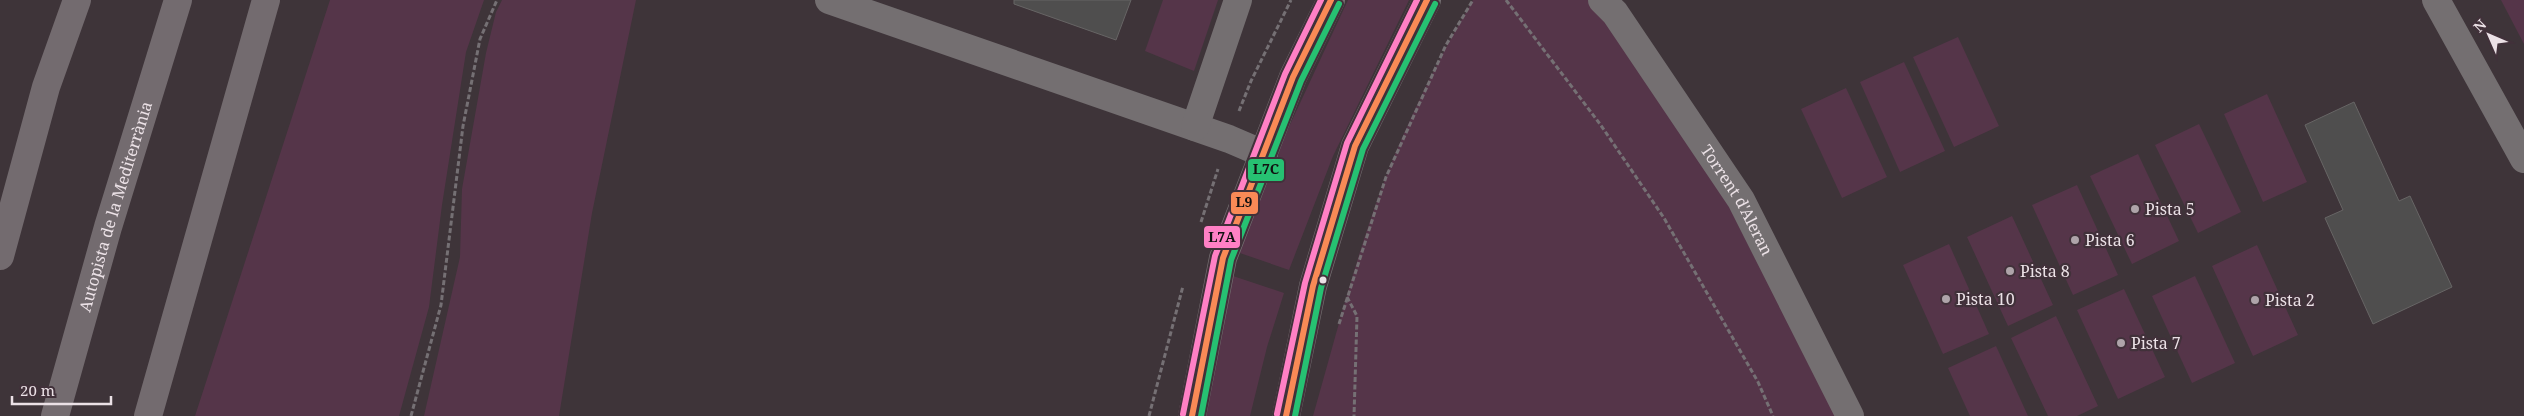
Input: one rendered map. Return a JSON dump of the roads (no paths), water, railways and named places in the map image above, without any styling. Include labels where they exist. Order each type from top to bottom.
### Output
[{"type":"highway","points":[[0,256],[46,87],[77,0]]},
{"type":"highway","name":"Autopista de la Mediterrània","points":[[55,416],[108,227],[178,0]]},
{"type":"highway","points":[[148,416],[266,0]]},
{"type":"highway","points":[[230,122],[283,0]]},
{"type":"street","points":[[829,0],[1195,127],[1264,154]]},
{"type":"street","points":[[1195,127],[1238,0]]},
{"type":"street","points":[[1192,416],[1223,258],[1293,77],[1331,0]]},
{"type":"street","points":[[1286,416],[1313,286],[1355,146],[1427,0]]},
{"type":"street","name":"Torrent d'Aleran","points":[[1602,0],[1615,13],[1741,200],[1850,416]]},
{"type":"street","points":[[2436,0],[2524,160]]},
{"type":"place","name":"Pista 5","points":[[2135,209]]},
{"type":"place","name":"Pista 6","points":[[2075,240]]},
{"type":"place","name":"Pista 8","points":[[2010,271]]},
{"type":"place","name":"Pista 10","points":[[1946,299]]},
{"type":"place","name":"Pista 2","points":[[2255,300]]},
{"type":"place","name":"Pista 7","points":[[2121,343]]}]
